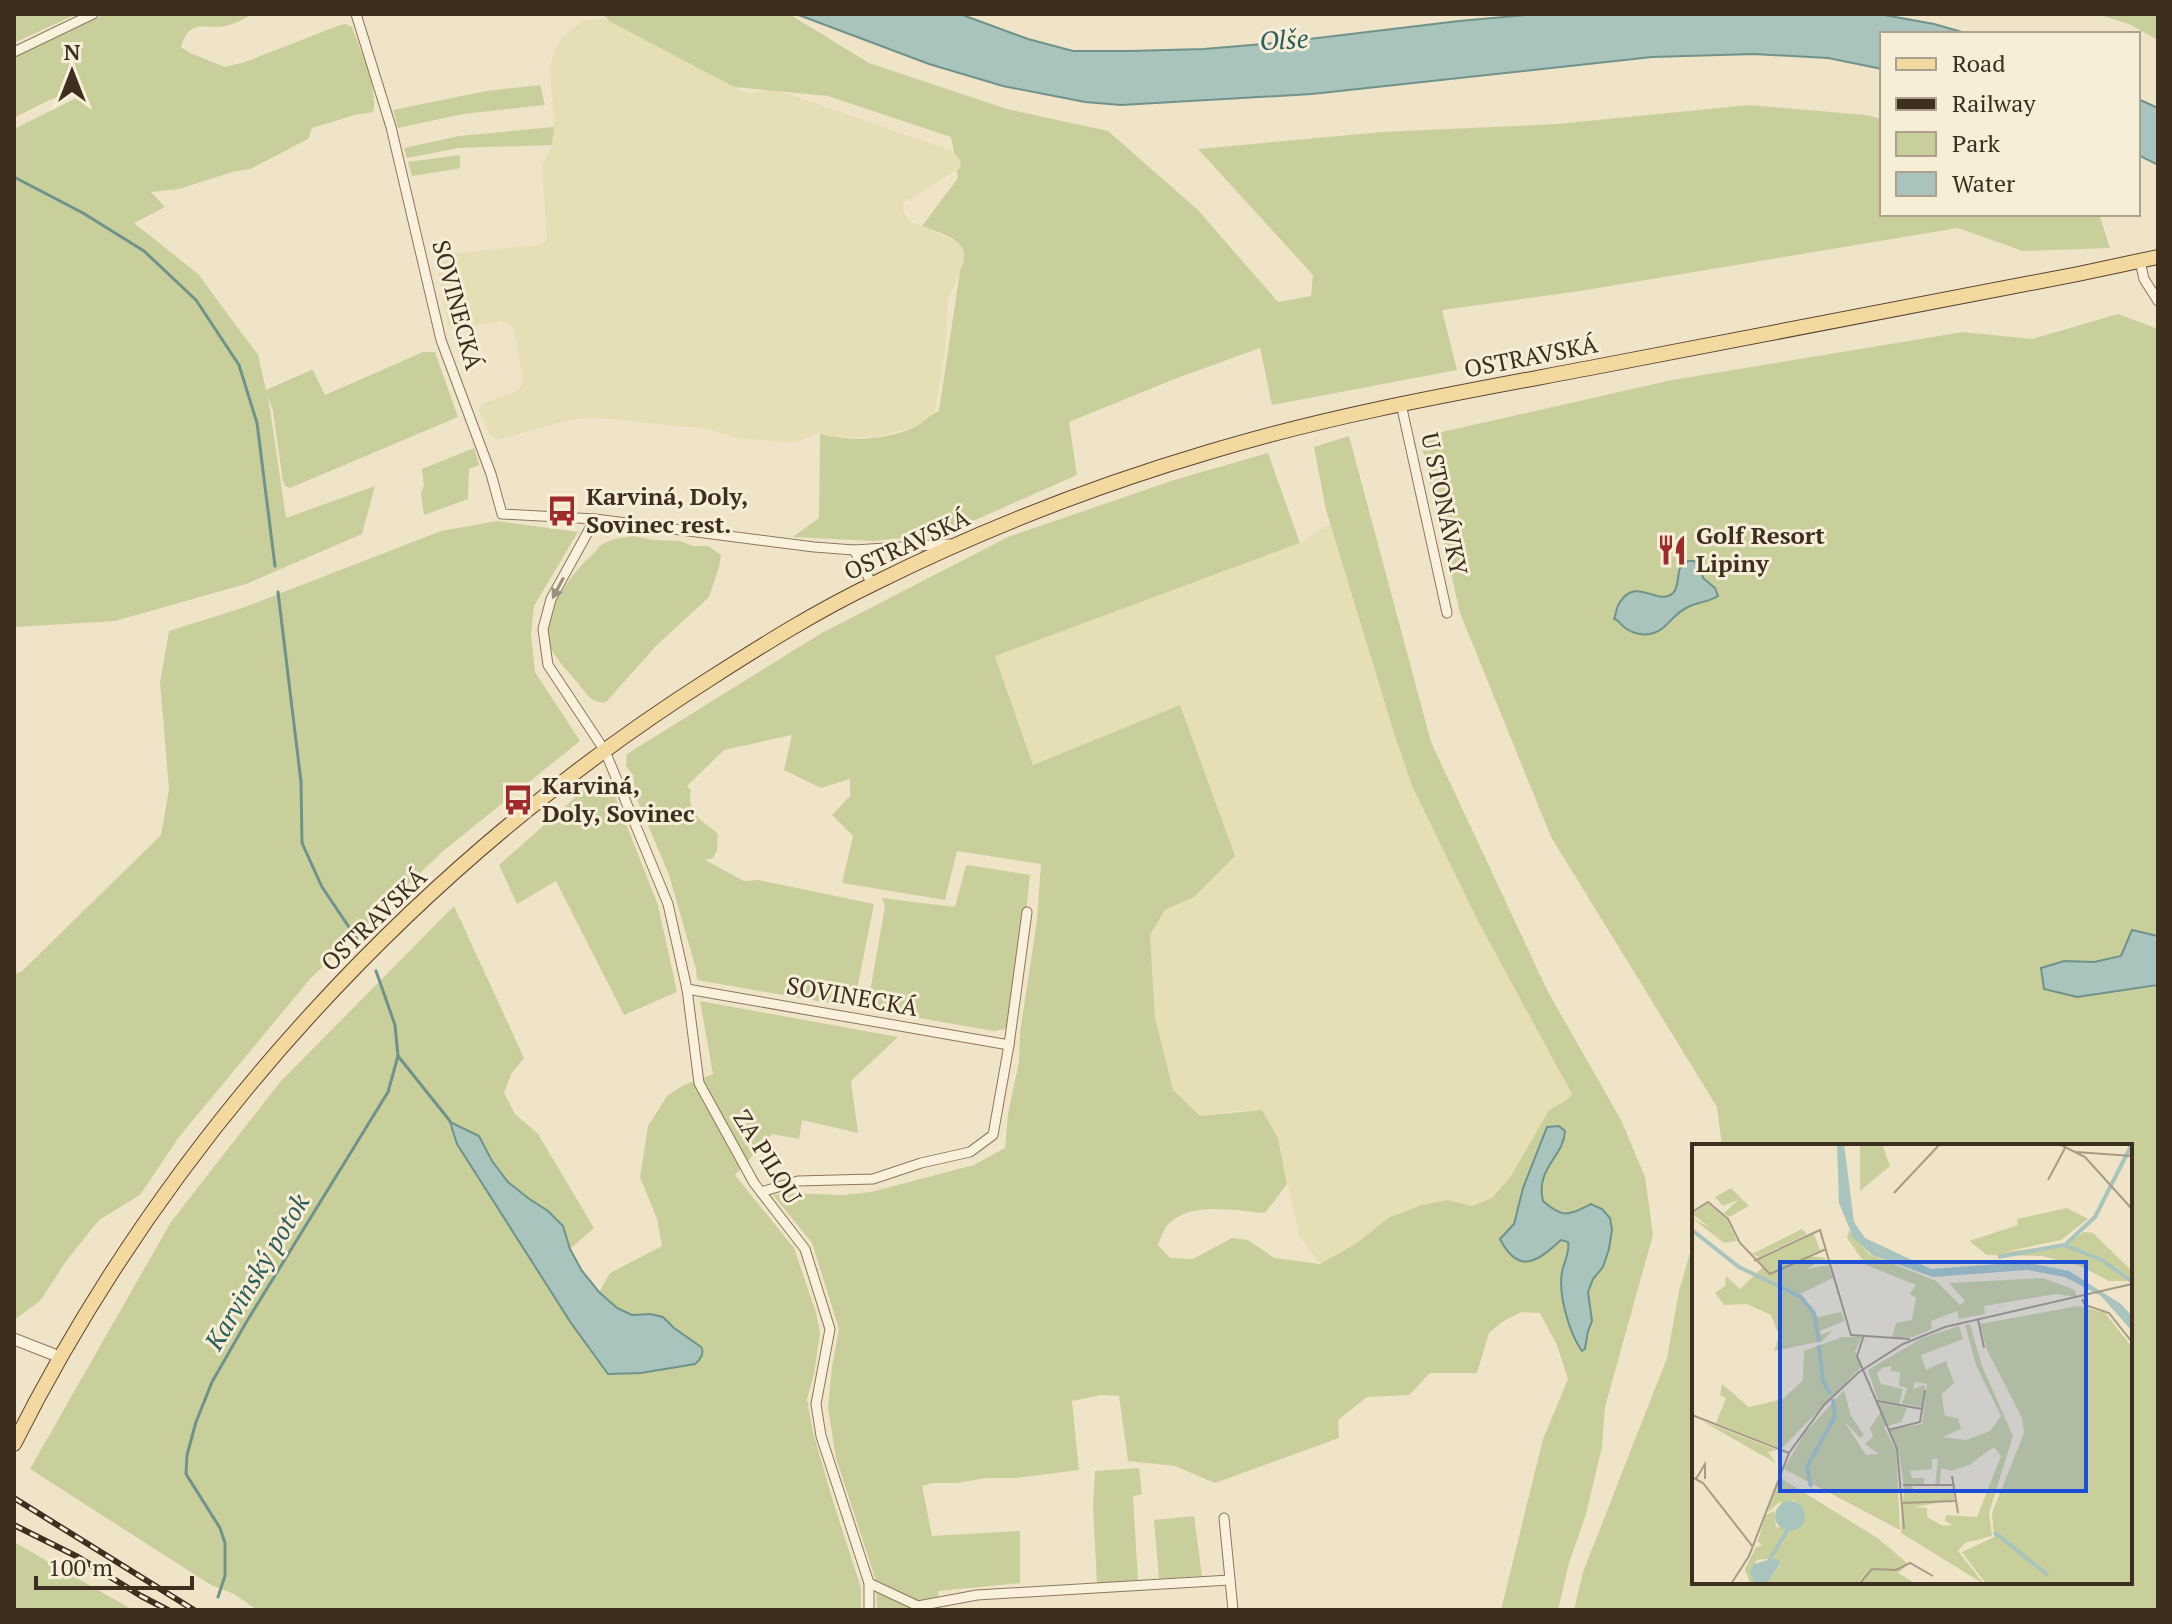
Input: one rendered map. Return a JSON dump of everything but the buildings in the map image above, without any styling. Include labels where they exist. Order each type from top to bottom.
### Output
[{"type":"main road","name":"OSTRAVSKÁ","points":[[14,1444],[60,1357],[165,1194],[310,1015],[372,949],[516,819],[605,751],[681,697],[818,613],[872,584],[1008,522],[1138,474],[1230,445],[1401,404],[2158,257]]},
{"type":"street","points":[[14,52],[93,14]]},
{"type":"street","name":"SOVINECKÁ","points":[[356,14],[391,127],[441,340],[491,474],[502,514],[595,519],[854,550],[959,543]]},
{"type":"street","points":[[2140,261],[2144,279],[2158,301]]},
{"type":"street","name":"U STONÁVKY","points":[[1401,404],[1447,613]]},
{"type":"street","points":[[595,519],[551,599],[543,629],[548,665],[605,751]]},
{"type":"street","points":[[854,550],[872,584]]},
{"type":"street","name":"ZA PILOU","points":[[605,751],[668,904],[687,989],[699,1083],[754,1183],[805,1249],[830,1329],[816,1404],[821,1436],[869,1583],[869,1610]]},
{"type":"street","points":[[761,1192],[798,1181],[873,1179],[921,1163],[970,1152],[993,1135],[1027,912]]},
{"type":"street","name":"SOVINECKÁ","points":[[687,989],[1009,1045]]},
{"type":"street","points":[[14,1339],[60,1357]]},
{"type":"street","points":[[1224,1518],[1233,1610]]},
{"type":"street","points":[[869,1583],[918,1606],[977,1595],[1230,1580]]},
{"type":"shaded area","points":[[604,19],[625,29],[743,92],[780,91],[952,151],[961,161],[960,168],[903,203],[903,211],[910,221],[959,243],[965,257],[948,299],[946,344],[935,411],[916,427],[874,437],[831,438],[816,433],[799,441],[786,442],[735,438],[709,429],[598,418],[574,419],[497,440],[490,436],[479,410],[482,404],[518,391],[523,383],[515,332],[510,324],[500,321],[456,330],[451,328],[439,265],[442,259],[454,253],[531,246],[542,244],[547,239],[542,165],[552,146],[554,126],[550,68],[554,51],[562,38],[582,21]]},
{"type":"shaded area","points":[[1330,524],[1394,733],[1480,925],[1572,1094],[1549,1110],[1511,1176],[1492,1198],[1472,1206],[1448,1200],[1388,1218],[1357,1243],[1320,1264],[1299,1236],[1278,1138],[1262,1111],[1200,1116],[1173,1090],[1155,1018],[1150,935],[1165,910],[1194,897],[1179,705],[1033,765],[995,655],[1300,543]]},
{"type":"green space","points":[[14,14],[77,14],[14,43]]},
{"type":"green space","points":[[105,14],[253,14],[229,25],[194,28],[185,37],[181,47],[225,67],[340,25],[352,27],[371,82],[373,112],[312,128],[308,139],[250,169],[179,189],[151,192],[165,207],[134,223],[198,274],[258,355],[266,390],[313,370],[325,395],[423,352],[435,352],[458,417],[290,488],[283,481],[268,396],[286,518],[375,486],[362,534],[246,584],[115,621],[14,627],[14,129],[86,93],[60,96],[14,118],[14,58]]},
{"type":"green space","points":[[603,14],[789,14],[869,63],[1007,109],[1108,131],[1198,210],[1278,302],[1311,296],[1313,275],[1198,149],[1382,132],[1557,124],[1749,105],[1866,115],[1880,118],[1880,216],[2100,216],[2110,248],[2023,251],[1958,228],[1580,291],[1442,310],[1457,370],[1272,405],[1260,348],[1069,422],[1077,475],[946,533],[874,541],[793,537],[819,518],[820,434],[854,439],[891,435],[917,426],[939,411],[964,258],[960,245],[955,241],[922,226],[958,178],[961,161],[954,153],[951,137],[828,96],[734,87],[609,21]]},
{"type":"green space","points":[[2096,14],[2158,14],[2158,40],[2129,24]]},
{"type":"green space","points":[[540,85],[545,105],[463,114],[398,128],[393,110],[486,91]]},
{"type":"green space","points":[[554,127],[552,145],[459,148],[407,158],[404,148],[459,136]]},
{"type":"green space","points":[[460,155],[460,168],[412,176],[408,162]]},
{"type":"green space","points":[[2118,314],[2158,329],[2158,1610],[1574,1610],[1583,1572],[1667,1358],[1679,1291],[1692,1246],[1692,1584],[2132,1584],[2132,1144],[1722,1144],[1717,1107],[1551,837],[1460,613],[1420,437],[1672,380],[1963,332],[2032,339]]},
{"type":"green space","points":[[1349,436],[1431,742],[1547,990],[1621,1120],[1645,1177],[1653,1235],[1605,1407],[1602,1447],[1558,1610],[1501,1610],[1543,1439],[1568,1379],[1557,1345],[1540,1313],[1521,1312],[1489,1333],[1477,1373],[1430,1373],[1409,1395],[1367,1397],[1338,1420],[1339,1438],[1215,1483],[1175,1466],[1128,1461],[1119,1396],[1101,1395],[1072,1401],[1079,1470],[922,1486],[932,1536],[1020,1531],[1020,1583],[938,1591],[940,1610],[877,1610],[876,1581],[836,1458],[828,1408],[839,1329],[812,1243],[773,1195],[871,1192],[974,1165],[1005,1148],[1037,920],[1041,864],[957,851],[945,900],[842,883],[853,836],[832,815],[850,796],[850,779],[821,788],[784,770],[792,735],[724,750],[687,786],[691,790],[693,811],[718,834],[713,858],[705,860],[744,881],[759,880],[874,904],[855,1000],[846,1006],[697,980],[669,875],[636,797],[633,775],[626,766],[627,754],[820,634],[1008,537],[1174,480],[1268,453],[1300,543],[995,656],[1033,765],[1180,705],[1235,856],[1194,897],[1165,910],[1150,935],[1155,1018],[1173,1090],[1200,1116],[1262,1110],[1278,1138],[1287,1184],[1265,1213],[1212,1209],[1186,1213],[1166,1227],[1158,1245],[1170,1258],[1193,1259],[1232,1238],[1248,1240],[1274,1258],[1320,1264],[1357,1243],[1388,1218],[1422,1205],[1448,1200],[1472,1206],[1492,1198],[1511,1176],[1549,1110],[1572,1094],[1480,925],[1413,788],[1394,733],[1326,510],[1314,447]]},
{"type":"green space","points":[[474,448],[479,465],[469,469],[468,499],[424,515],[422,469]]},
{"type":"green space","points":[[497,521],[578,532],[534,606],[531,634],[535,672],[580,741],[443,851],[310,979],[179,1137],[140,1195],[99,1220],[40,1301],[14,1320],[14,974],[21,972],[161,835],[169,789],[160,682],[169,631],[245,607],[441,531]]},
{"type":"green space","points":[[633,536],[708,546],[721,555],[719,567],[709,597],[657,645],[606,702],[597,702],[554,653],[549,643],[550,618],[569,581],[599,546],[614,539]]},
{"type":"green space","points":[[597,778],[615,796],[658,905],[677,992],[624,1015],[556,881],[517,904],[499,865]]},
{"type":"green space","points":[[967,865],[1030,875],[1019,979],[1006,1029],[994,1031],[867,1009],[885,906],[882,898],[955,907]]},
{"type":"green space","points":[[454,906],[524,1058],[511,1074],[504,1093],[515,1114],[538,1134],[594,1228],[570,1249],[562,1226],[548,1210],[508,1182],[479,1136],[450,1123],[571,1323],[608,1374],[676,1366],[699,1361],[702,1356],[701,1347],[663,1317],[633,1315],[617,1308],[599,1292],[610,1273],[662,1246],[657,1219],[640,1177],[648,1126],[667,1096],[682,1086],[713,1074],[700,1001],[898,1037],[851,1081],[858,1133],[802,1120],[799,1139],[772,1134],[735,1175],[794,1248],[816,1313],[820,1333],[807,1399],[813,1432],[861,1588],[861,1610],[257,1610],[234,1594],[211,1585],[30,1469],[171,1222],[280,1082]]},
{"type":"green space","points":[[1139,1468],[1142,1494],[1133,1496],[1138,1580],[1097,1583],[1093,1507],[1095,1471]]},
{"type":"green space","points":[[1194,1516],[1202,1576],[1159,1579],[1154,1520]]},
{"type":"green space","points":[[14,1542],[133,1610],[14,1610]]},
{"type":"water","points":[[796,14],[960,14],[1028,39],[1073,51],[1204,49],[1536,14],[1879,14],[1962,32],[1880,32],[1880,69],[1828,58],[1754,54],[1652,57],[1312,94],[1121,105],[1085,102],[1003,86],[929,64]]},
{"type":"water","points":[[2140,100],[2158,108],[2158,165],[2140,156]]},
{"type":"water","points":[[1688,561],[1700,565],[1703,578],[1715,588],[1718,596],[1684,609],[1663,628],[1651,634],[1632,632],[1614,619],[1620,602],[1633,592],[1661,597],[1673,593],[1680,568]]},
{"type":"water","points":[[2132,930],[2158,936],[2158,985],[2077,997],[2044,989],[2041,968],[2064,961],[2094,962],[2121,956]]},
{"type":"water","points":[[450,1122],[479,1136],[508,1182],[563,1226],[570,1249],[582,1271],[599,1292],[617,1308],[632,1315],[663,1317],[701,1347],[702,1354],[697,1362],[641,1373],[608,1374],[571,1323],[457,1144]]},
{"type":"water","points":[[1559,1126],[1565,1131],[1560,1148],[1543,1180],[1543,1201],[1561,1213],[1577,1211],[1591,1204],[1602,1209],[1610,1218],[1612,1230],[1603,1267],[1593,1279],[1588,1292],[1592,1321],[1582,1351],[1563,1302],[1561,1281],[1568,1242],[1561,1240],[1537,1259],[1522,1261],[1507,1251],[1500,1239],[1514,1224],[1523,1188],[1547,1127]]},
{"type":"waterway","name":"Karvinský potok","points":[[14,177],[83,213],[144,251],[196,300],[239,365],[257,423],[275,566]]},
{"type":"waterway","name":"Karvinský potok","points":[[278,592],[301,782],[302,843],[322,887],[357,939]]},
{"type":"waterway","name":"Karvinský potok","points":[[218,1597],[225,1576],[225,1543],[220,1528],[186,1474],[187,1455],[212,1382],[388,1092],[398,1056],[395,1025],[376,971]]},
{"type":"waterway","points":[[398,1056],[450,1121]]},
{"type":"railway","points":[[14,1498],[194,1610]]},
{"type":"railway","points":[[14,1525],[78,1557],[168,1610]]},
{"type":"place","name":"Karviná, Doly, Sovinec rest.","points":[[562,511]]},
{"type":"place","name":"Golf Resort Lipiny","points":[[1672,550]]},
{"type":"place","name":"Karviná, Doly, Sovinec","points":[[518,800]]},
{"type":"water label","name":"Olše","points":[[1284,40]]}]
